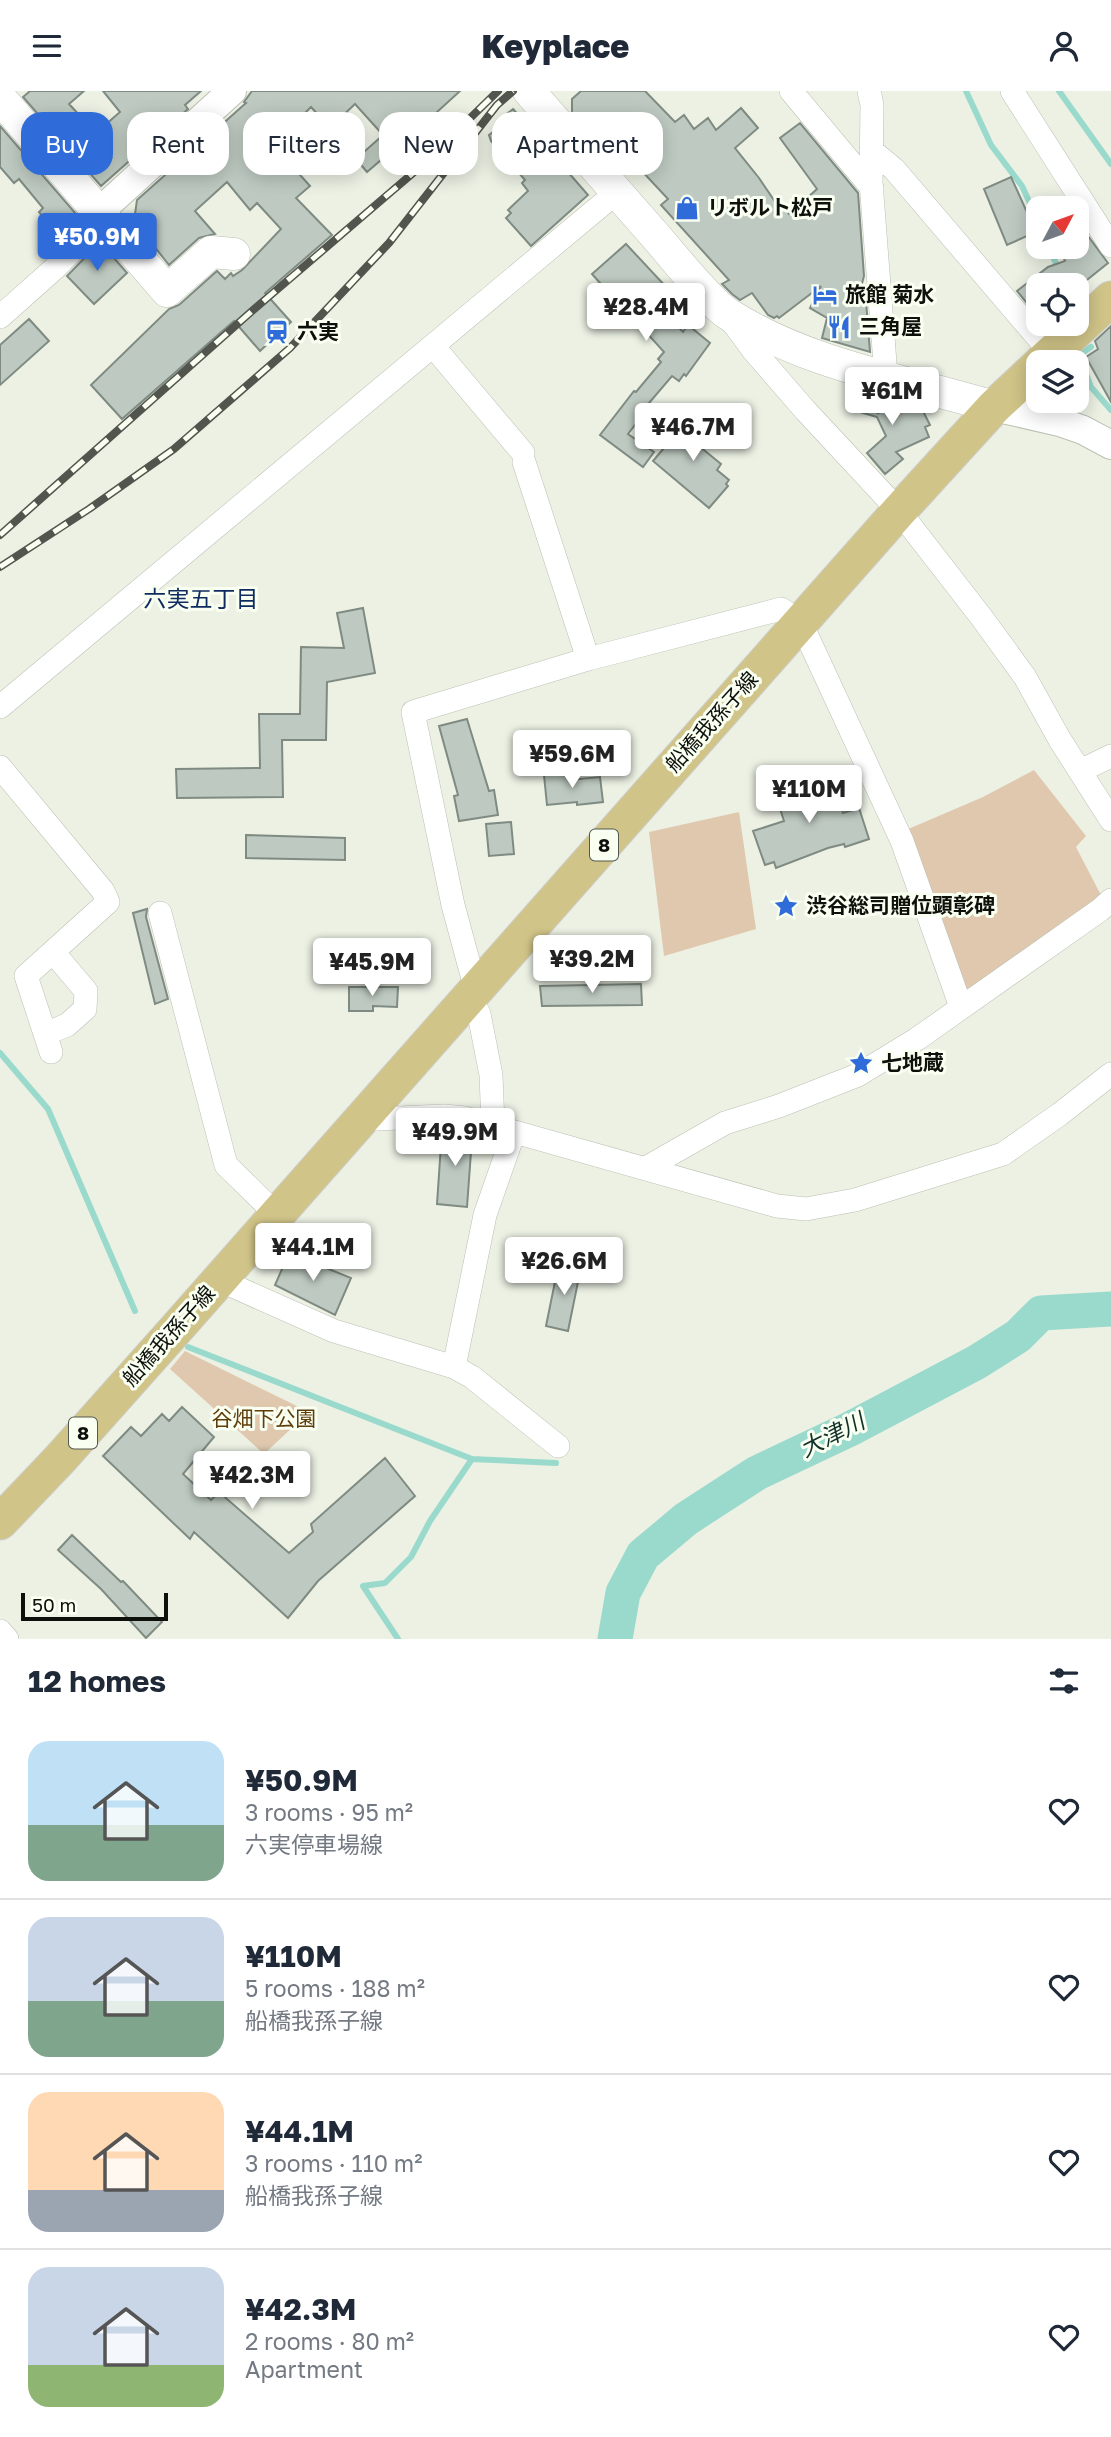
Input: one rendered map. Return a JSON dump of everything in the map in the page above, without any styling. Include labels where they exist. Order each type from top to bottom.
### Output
[{"type":"main road","points":[[529,91],[725,312],[783,343],[850,367],[994,407]]},
{"type":"main road","points":[[8,102],[167,291],[211,252],[234,254]]},
{"type":"main road","name":"船橋我孫子線","points":[[1056,350],[1111,299]]},
{"type":"main road","name":"船橋我孫子線","points":[[0,1522],[170,1336],[899,511],[994,407],[1026,378]]},
{"type":"street","points":[[0,317],[55,268],[101,215],[232,91]]},
{"type":"street","points":[[791,91],[872,188]]},
{"type":"street","points":[[869,91],[872,105],[872,188],[886,376]]},
{"type":"street","points":[[1012,91],[1111,246]]},
{"type":"street","points":[[871,150],[894,169],[1035,350]]},
{"type":"street","points":[[0,706],[617,192]]},
{"type":"street","points":[[725,312],[759,357],[899,511],[1025,677],[1111,820]]},
{"type":"street","points":[[433,346],[523,458],[588,659]]},
{"type":"street","points":[[994,407],[1059,422],[1111,445]]},
{"type":"street","points":[[454,1367],[503,1128],[413,712],[588,659],[781,610],[801,623],[902,841],[961,1007]]},
{"type":"street","points":[[1080,771],[1111,756]]},
{"type":"street","points":[[0,767],[103,891],[108,902],[26,976],[48,1043],[85,1009],[86,991],[53,952]]},
{"type":"street","points":[[646,1168],[725,1123],[779,1106],[858,1075],[917,1039],[1111,900]]},
{"type":"street","points":[[160,913],[226,1165],[276,1215]]},
{"type":"street","points":[[368,1111],[377,1119],[444,1116],[465,1118],[778,1206],[806,1209],[855,1199],[1003,1154],[1111,1074]]},
{"type":"street","points":[[220,1278],[334,1331],[454,1367],[472,1377],[558,1445]]},
{"type":"street","points":[[0,1631],[7,1639]]},
{"type":"green space","points":[[1034,770],[1086,836],[1076,847],[1103,899],[964,994],[906,830],[983,797]]},
{"type":"green space","points":[[739,812],[756,929],[664,956],[649,832]]},
{"type":"green space","name":"谷畑下公園","points":[[185,1351],[309,1412],[264,1454],[170,1369]]},
{"type":"building","points":[[30,91],[84,91],[69,104],[76,112],[36,112],[23,97]]},
{"type":"building","points":[[103,91],[201,91],[185,105],[188,109],[185,112],[127,112],[127,163],[101,186],[91,175],[113,175],[113,118],[120,112]]},
{"type":"building","points":[[252,91],[460,91],[437,112],[379,112],[379,131],[355,104],[347,112],[316,112],[311,107],[306,112],[243,112],[243,175],[300,175],[310,186],[296,198],[332,235],[265,293],[291,322],[260,351],[234,321],[122,419],[91,385],[169,309],[179,305],[217,271],[225,279],[231,273],[233,276],[242,270],[281,229],[257,203],[250,210],[227,182],[195,211],[215,234],[199,238],[169,265],[134,221],[137,200],[165,175],[229,175],[229,118],[246,103],[244,102]]},
{"type":"building","points":[[581,91],[645,91],[675,122],[684,115],[694,129],[708,118],[716,130],[741,108],[758,128],[735,148],[776,203],[779,201],[789,214],[817,189],[780,138],[800,123],[858,193],[864,276],[858,299],[866,301],[870,352],[822,338],[827,318],[810,308],[821,286],[779,318],[774,318],[768,315],[752,293],[740,300],[722,284],[729,280],[661,205],[668,199],[646,175],[663,175],[663,112],[572,112],[572,99]]},
{"type":"building","points":[[0,126],[21,150],[21,175],[42,175],[76,214],[63,226],[70,233],[51,252],[41,238],[52,228],[39,212],[43,208],[19,179],[14,183],[0,167]]},
{"type":"building","points":[[379,139],[379,162],[367,172],[365,170],[365,151]]},
{"type":"building","points":[[521,175],[571,175],[588,195],[531,246],[506,218],[511,213],[508,210],[528,191],[522,183],[525,180]]},
{"type":"building","points":[[1011,177],[1026,210],[1026,236],[1007,245],[984,189]]},
{"type":"building","points":[[1089,237],[1108,263],[1089,278],[1089,273],[1040,273],[1065,261],[1064,259],[1089,259]]},
{"type":"building","points":[[100,242],[127,273],[94,304],[67,276]]},
{"type":"building","points":[[626,244],[669,290],[658,306],[683,332],[688,325],[710,343],[686,376],[684,374],[679,381],[672,376],[628,434],[654,452],[643,467],[600,435],[634,391],[636,392],[661,362],[658,359],[664,352],[637,322],[634,325],[592,274]]},
{"type":"building","points":[[1026,284],[1026,302],[1017,291]]},
{"type":"building","points":[[29,319],[49,341],[0,385],[0,345]]},
{"type":"building","points":[[1111,326],[1111,402],[1089,362],[1089,355],[1098,349],[1095,341]]},
{"type":"building","points":[[857,388],[884,396],[878,413],[907,402],[915,404],[918,411],[922,409],[930,425],[925,427],[929,437],[896,452],[903,459],[885,474],[867,453],[886,436],[877,417],[850,409]]},
{"type":"building","points":[[692,415],[712,432],[699,446],[721,464],[717,470],[729,480],[726,484],[728,486],[709,508],[653,461]]},
{"type":"building","points":[[363,608],[375,673],[327,682],[326,740],[282,740],[283,797],[177,798],[176,769],[260,768],[259,714],[300,714],[301,647],[344,648],[337,613]]},
{"type":"building","points":[[467,719],[489,791],[494,790],[498,815],[459,821],[454,796],[458,795],[439,726]]},
{"type":"building","points":[[568,772],[569,780],[600,777],[603,802],[547,805],[544,775]]},
{"type":"building","points":[[831,778],[843,813],[859,808],[869,839],[845,847],[844,844],[828,848],[776,868],[774,862],[765,865],[753,831],[784,821],[776,796]]},
{"type":"building","points":[[511,822],[514,854],[489,856],[486,824]]},
{"type":"building","points":[[246,835],[345,838],[345,860],[246,858]]},
{"type":"building","points":[[147,909],[146,917],[168,999],[155,1004],[133,913]]},
{"type":"building","points":[[429,945],[430,970],[402,970],[402,946]]},
{"type":"building","points":[[641,984],[642,1005],[542,1006],[540,986]]},
{"type":"building","points":[[349,987],[398,987],[397,1007],[373,1006],[373,1011],[349,1011]]},
{"type":"building","points":[[442,1130],[478,1136],[476,1152],[471,1152],[467,1207],[437,1204]]},
{"type":"building","points":[[289,1253],[351,1278],[335,1315],[275,1285]]},
{"type":"building","points":[[559,1262],[581,1267],[568,1331],[546,1326]]},
{"type":"building","points":[[182,1407],[214,1437],[183,1474],[211,1500],[219,1492],[289,1553],[313,1532],[311,1524],[385,1458],[415,1496],[318,1581],[288,1618],[194,1532],[190,1539],[103,1456],[131,1427],[141,1436],[162,1414],[169,1421]]},
{"type":"building","points":[[72,1535],[123,1581],[162,1622],[146,1638],[101,1589],[58,1550]]},
{"type":"waterway","points":[[966,91],[991,145],[1027,196]]},
{"type":"waterway","points":[[1059,91],[1111,164]]},
{"type":"waterway","points":[[1054,259],[1060,273]]},
{"type":"waterway","points":[[1091,347],[1079,355],[1091,387],[1111,410]]},
{"type":"waterway","points":[[0,1053],[48,1109],[135,1311]]},
{"type":"waterway","name":"大津川","points":[[615,1639],[623,1593],[643,1555],[686,1519],[757,1473],[850,1429],[977,1362],[1018,1336],[1041,1313],[1111,1309]]},
{"type":"waterway","points":[[188,1347],[472,1459],[556,1463]]},
{"type":"waterway","points":[[398,1639],[363,1586],[385,1583],[411,1557],[430,1521],[472,1459]]},
{"type":"railway","points":[[0,535],[252,311],[420,167],[498,91]]},
{"type":"railway","points":[[0,567],[174,449],[290,348],[389,243],[497,105],[513,91]]},
{"type":"place","name":"リボルト松戸","points":[[687,208]]},
{"type":"place","name":"旅館 菊水","points":[[825,295]]},
{"type":"place","name":"三角屋","points":[[839,327]]},
{"type":"place","name":"六実","points":[[277,332]]},
{"type":"place","name":"渋谷総司贈位顕彰碑","points":[[786,906]]},
{"type":"place","name":"七地蔵","points":[[861,1063]]},
{"type":"district","name":"六実五丁目","points":[[201,599]]}]
